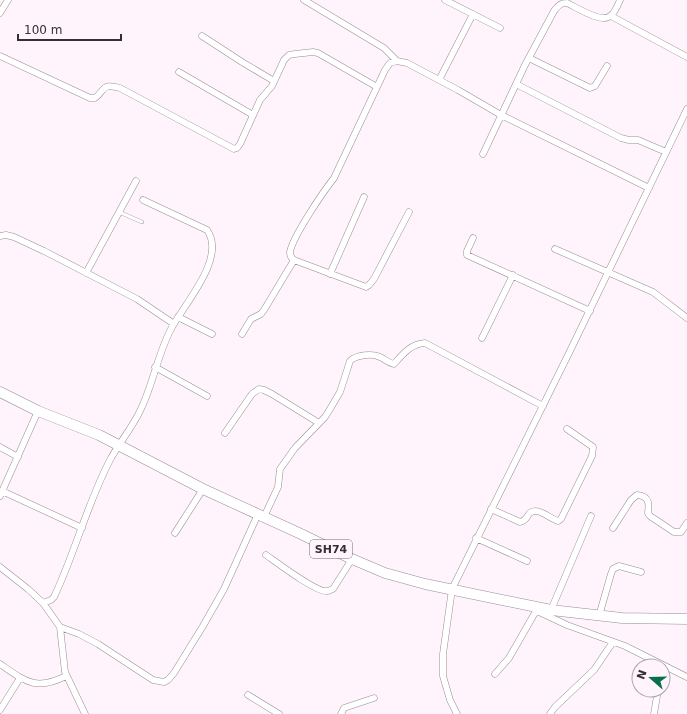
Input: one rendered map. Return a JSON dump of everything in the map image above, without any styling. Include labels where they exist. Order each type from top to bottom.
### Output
[{"type":"highway","name":"SH74","points":[[0,392],[38,411],[78,426],[120,445],[203,489],[352,559],[403,579],[551,610],[628,618],[687,619]]},
{"type":"street","points":[[0,13],[8,0]]},
{"type":"street","points":[[304,0],[384,48],[397,61]]},
{"type":"street","points":[[445,0],[500,28]]},
{"type":"street","points":[[482,154],[529,58],[554,11],[562,1],[567,2],[598,18],[605,19],[611,16],[620,0]]},
{"type":"street","points":[[439,80],[473,14]]},
{"type":"street","points":[[611,16],[687,57]]},
{"type":"street","points":[[202,36],[274,81]]},
{"type":"street","points":[[0,56],[90,98],[96,98],[102,89],[107,86],[120,88],[234,149],[238,148],[260,100],[274,81],[284,60],[289,56],[313,52],[318,53],[377,87]]},
{"type":"street","points":[[529,58],[590,88],[596,86],[607,66]]},
{"type":"street","points":[[409,212],[374,279],[366,287],[294,260],[290,257],[290,252],[294,242],[334,178],[390,63],[397,61],[406,63],[501,115],[649,188]]},
{"type":"street","points":[[179,72],[253,115]]},
{"type":"street","points":[[516,84],[621,138],[638,140],[666,152]]},
{"type":"street","points":[[457,714],[450,700],[443,676],[443,654],[452,589],[590,311],[687,109]]},
{"type":"street","points":[[86,273],[136,180]]},
{"type":"street","points":[[330,274],[364,196]]},
{"type":"street","points":[[43,603],[54,597],[105,472],[140,411],[166,339],[206,273],[213,253],[213,241],[207,230],[143,200]]},
{"type":"street","points":[[0,236],[6,235],[14,237],[86,273],[137,299],[174,324]]},
{"type":"street","points":[[473,238],[467,251],[467,255],[590,311]]},
{"type":"street","points":[[555,249],[653,292],[687,318]]},
{"type":"street","points":[[242,334],[251,319],[261,314],[264,310],[294,260]]},
{"type":"street","points":[[482,338],[513,275]]},
{"type":"street","points":[[178,317],[212,334]]},
{"type":"street","points":[[60,627],[79,634],[98,644],[153,680],[164,682],[168,680],[210,614],[242,551],[278,487],[280,469],[295,448],[325,417],[340,392],[350,361],[354,357],[359,355],[378,356],[394,364],[404,352],[425,343],[542,406]]},
{"type":"street","points":[[155,367],[207,396]]},
{"type":"street","points":[[225,433],[252,394],[259,390],[264,390],[272,394],[319,423]]},
{"type":"street","points":[[38,411],[18,457],[3,483],[1,493],[82,528]]},
{"type":"street","points":[[491,509],[520,522],[526,519],[532,511],[536,510],[553,520],[558,521],[561,519],[592,456],[593,451],[591,446],[567,429]]},
{"type":"street","points":[[0,447],[18,457]]},
{"type":"street","points":[[175,533],[203,489]]},
{"type":"street","points":[[613,528],[631,500],[637,495],[644,497],[647,500],[649,506],[648,513],[650,516],[674,532],[681,532],[687,523]]},
{"type":"street","points":[[551,610],[591,516]]},
{"type":"street","points":[[476,538],[527,561]]},
{"type":"street","points":[[266,555],[308,584],[322,591],[333,589],[352,559]]},
{"type":"street","points":[[599,616],[613,569],[619,566],[641,572]]},
{"type":"street","points":[[0,567],[43,603],[60,627],[66,676],[85,714]]},
{"type":"street","points":[[517,603],[567,625],[625,646],[648,658]]},
{"type":"street","points":[[495,674],[509,658],[536,611]]},
{"type":"street","points":[[550,714],[555,706],[594,670],[613,642]]},
{"type":"street","points":[[0,664],[20,678],[34,683],[46,684],[66,676]]},
{"type":"street","points":[[671,670],[687,677]]},
{"type":"street","points":[[0,710],[20,678]]},
{"type":"street","points":[[248,695],[279,714]]},
{"type":"street","points":[[341,714],[344,708],[374,698]]},
{"type":"street","points":[[654,714],[657,698]]},
{"type":"lane","points":[[119,212],[142,222]]}]
